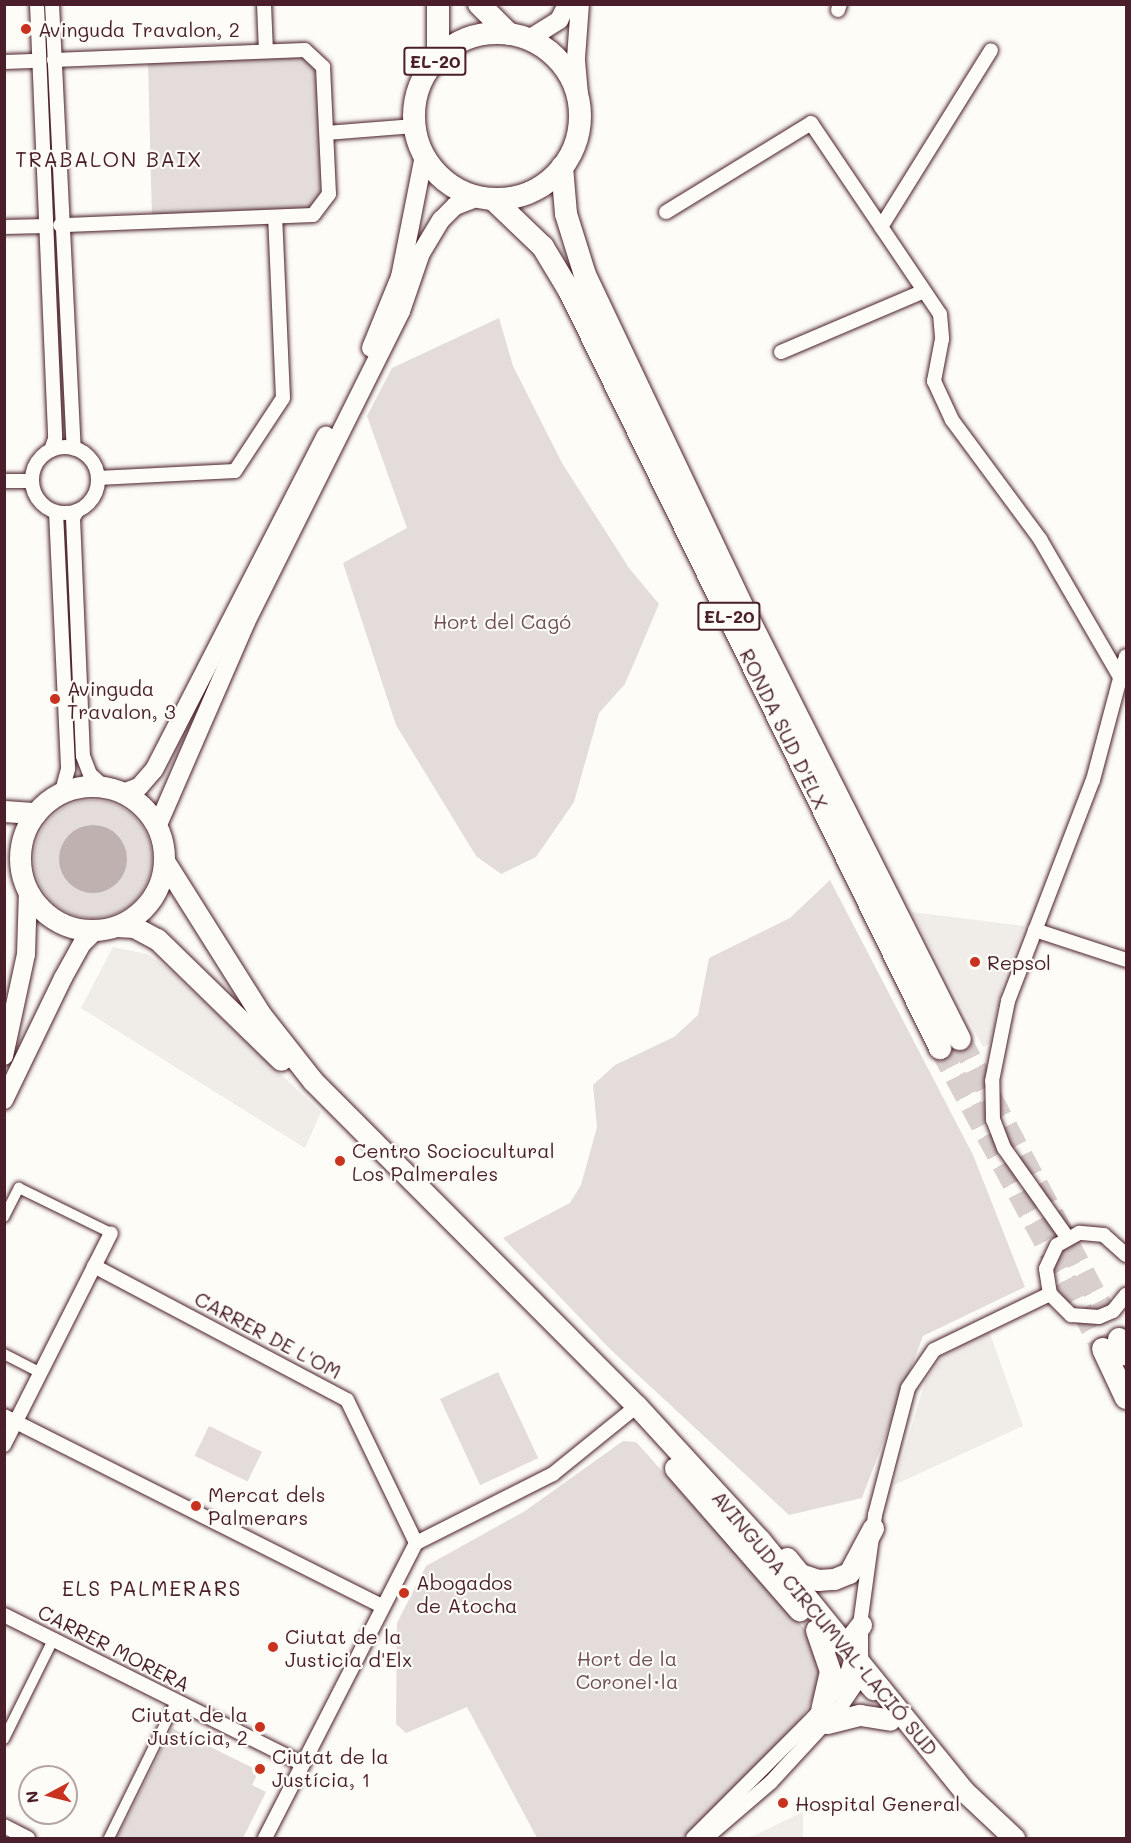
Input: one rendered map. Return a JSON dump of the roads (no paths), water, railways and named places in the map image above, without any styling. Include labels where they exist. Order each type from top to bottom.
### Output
[{"type":"highway","name":"EL-20","points":[[438,4],[438,57]]},
{"type":"highway","points":[[479,4],[519,36],[560,62],[579,95],[574,147],[562,167],[536,189],[520,196],[486,198]]},
{"type":"highway","name":"EL-20","points":[[486,198],[447,182],[424,156],[414,126],[415,101],[423,77],[438,57],[459,42],[484,34],[519,36]]},
{"type":"highway","name":"RONDA SUD D'ELX","points":[[486,198],[543,247],[570,292],[950,1043],[585,275],[566,214],[562,167]]},
{"type":"highway","points":[[1116,1347],[1126,1398]]},
{"type":"main road","points":[[519,36],[559,20],[567,4]]},
{"type":"main road","points":[[579,95],[576,58],[580,4]]},
{"type":"main road","points":[[311,1085],[157,939],[134,927],[117,926],[96,930],[56,921],[28,891],[12,858],[36,813],[62,792],[82,786],[113,790],[139,787],[154,770],[370,351],[400,277],[424,156]]},
{"type":"main road","points":[[157,827],[246,622],[401,311],[421,253],[441,220],[455,206],[486,198]]},
{"type":"main road","points":[[113,790],[143,807],[157,827],[164,861],[261,1015],[311,1085]]},
{"type":"main road","points":[[4,812],[36,813]]},
{"type":"main road","points":[[117,926],[150,901],[160,882],[164,861]]},
{"type":"main road","points":[[4,1056],[26,954],[28,891]]},
{"type":"main road","points":[[4,1100],[63,978],[82,944],[96,930]]},
{"type":"main road","name":"AVINGUDA CIRCUMVAL·LACIÓ SUD","points":[[311,1085],[743,1522],[890,1720],[956,1801],[998,1839]]},
{"type":"main road","name":"AVINGUDA CIRCUMVAL·LACIÓ SUD","points":[[633,1410],[816,1630],[976,1802],[1014,1839]]},
{"type":"main road","points":[[743,1522],[771,1540],[800,1574],[818,1580],[849,1573],[873,1528]]},
{"type":"main road","points":[[775,1583],[785,1584],[832,1638],[850,1665]]},
{"type":"main road","points":[[850,1665],[850,1640],[861,1625]]},
{"type":"main road","points":[[816,1630],[830,1671],[824,1716],[860,1715],[890,1720]]},
{"type":"street","points":[[37,4],[55,439],[51,450],[38,460],[32,481],[37,498],[56,512],[77,511]]},
{"type":"street","points":[[52,4],[60,225],[74,448]]},
{"type":"street","points":[[264,4],[266,51]]},
{"type":"street","points":[[54,60],[305,50],[323,67],[327,134],[329,194],[313,215],[60,225]]},
{"type":"street","points":[[880,227],[991,51]]},
{"type":"street","points":[[4,62],[39,61]]},
{"type":"street","points":[[666,212],[811,123],[940,314],[942,339],[934,381],[952,420],[1040,539],[1120,677]]},
{"type":"street","points":[[327,134],[414,126]]},
{"type":"street","points":[[98,478],[235,471],[283,398],[275,216]]},
{"type":"street","points":[[4,227],[46,226]]},
{"type":"street","points":[[782,352],[924,291]]},
{"type":"street","points":[[51,450],[74,448],[91,460],[98,478],[90,501],[77,511],[73,518],[83,756],[90,774],[113,790]]},
{"type":"street","points":[[4,481],[32,481]]},
{"type":"street","points":[[56,512],[68,769],[62,792]]},
{"type":"street","points":[[1067,1237],[1005,1148],[993,1120],[992,1081],[1008,1001],[1093,780],[1126,656]]},
{"type":"street","points":[[1035,930],[1126,960]]},
{"type":"street","points":[[4,1217],[19,1188],[111,1233],[41,1373],[10,1419],[4,1445]]},
{"type":"street","points":[[1125,1300],[1113,1311],[1085,1318],[1071,1314],[1050,1294],[1046,1282],[1048,1262],[1057,1245],[1067,1237],[1092,1232],[1110,1238],[1126,1252]]},
{"type":"street","name":"CARRER DE L'OM","points":[[94,1266],[347,1400],[416,1543]]},
{"type":"street","points":[[861,1625],[873,1528],[908,1388],[934,1350],[1050,1294]]},
{"type":"street","points":[[4,1354],[41,1373]]},
{"type":"street","points":[[266,1839],[416,1543],[553,1474],[633,1410]]},
{"type":"street","points":[[10,1419],[383,1607]]},
{"type":"street","name":"CARRER MORERA","points":[[4,1615],[303,1764]]},
{"type":"street","points":[[4,1739],[54,1638]]},
{"type":"street","points":[[706,1839],[751,1802],[824,1716],[850,1665]]},
{"type":"street","points":[[108,1839],[177,1700]]},
{"type":"street","points":[[693,1839],[824,1716]]},
{"type":"street","points":[[4,1826],[28,1839]]},
{"type":"tunnel","points":[[960,1039],[1119,1339]]},
{"type":"tunnel","points":[[940,1048],[1103,1349]]},
{"type":"place","name":"Avinguda Travalon, 2","points":[[26,29]]},
{"type":"place","name":"Avinguda Travalon, 3","points":[[55,699]]},
{"type":"place","name":"Repsol","points":[[975,962]]},
{"type":"place","name":"Centro Sociocultural Los Palmerales","points":[[340,1161]]},
{"type":"place","name":"Mercat dels Palmerars","points":[[196,1506]]},
{"type":"place","name":"Abogados de Atocha","points":[[404,1593]]},
{"type":"place","name":"Ciutat de la Justicia d'Elx","points":[[273,1647]]},
{"type":"place","name":"Ciutat de la Justícia, 2","points":[[260,1727]]},
{"type":"place","name":"Ciutat de la Justícia, 1","points":[[260,1769]]},
{"type":"place","name":"Hospital General","points":[[783,1803]]},
{"type":"district","name":"TRABALON BAIX","points":[[109,159]]},
{"type":"district","name":"ELS PALMERARS","points":[[152,1588]]},
{"type":"park label","name":"Hort del Cagó","points":[[502,621]]},
{"type":"park label","name":"Hort de la Coronel·la","points":[[627,1670]]}]
